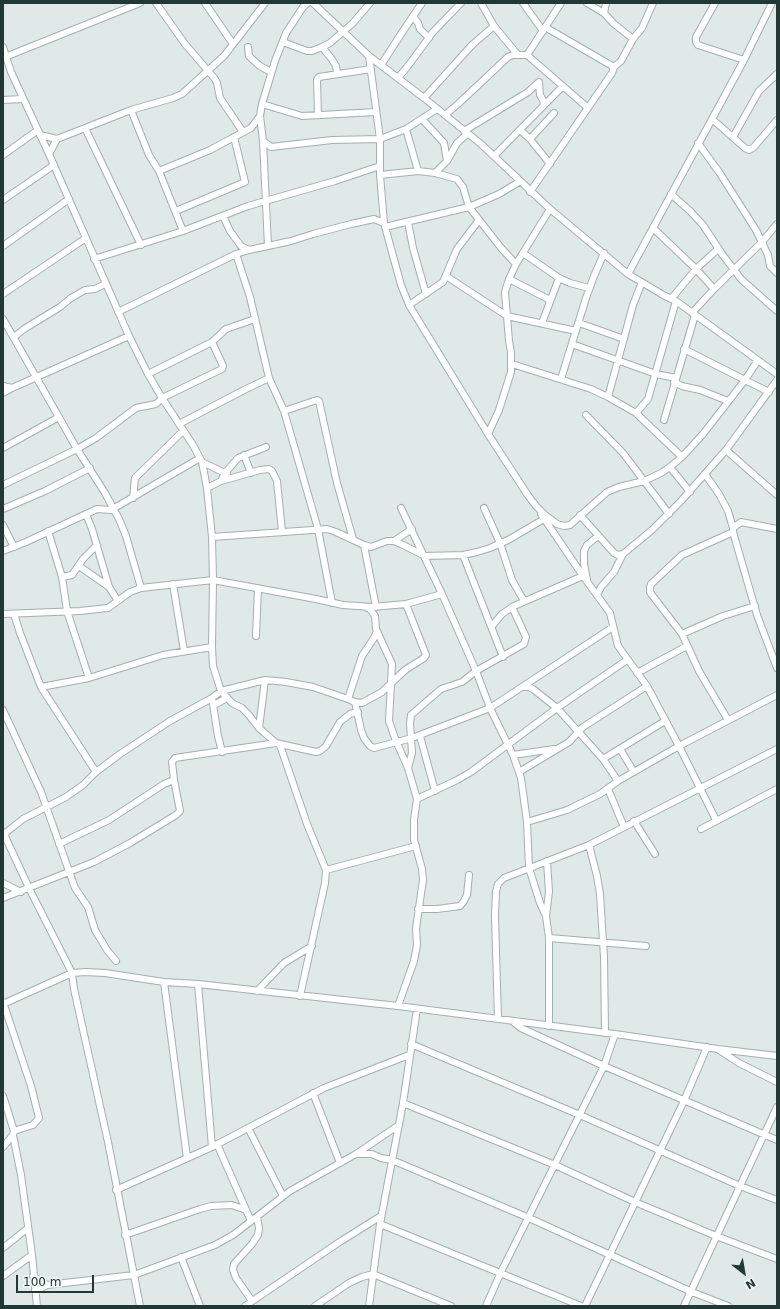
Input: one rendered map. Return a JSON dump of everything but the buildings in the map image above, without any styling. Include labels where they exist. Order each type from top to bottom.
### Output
[{"type":"street","points":[[5,57],[140,3]]},
{"type":"street","points":[[156,3],[185,44],[215,79],[220,98],[243,132]]},
{"type":"street","points":[[205,3],[233,44]]},
{"type":"street","points":[[49,154],[57,140],[131,110],[182,94],[224,56],[265,3]]},
{"type":"street","points":[[268,246],[260,116],[271,72],[286,33],[308,3]]},
{"type":"street","points":[[313,3],[369,56],[424,98],[494,156],[530,192],[628,274],[674,300],[775,372],[777,365]]},
{"type":"street","points":[[283,42],[307,51],[312,51],[330,44],[352,24],[370,3]]},
{"type":"street","points":[[381,65],[422,3]]},
{"type":"street","points":[[398,78],[434,32],[461,3]]},
{"type":"street","points":[[481,3],[494,26],[518,55]]},
{"type":"street","points":[[523,3],[544,29],[614,67]]},
{"type":"street","points":[[527,55],[561,3]]},
{"type":"street","points":[[587,3],[604,13],[613,23],[633,39]]},
{"type":"street","points":[[604,13],[606,3]]},
{"type":"street","points":[[530,192],[612,73],[614,67],[621,61],[633,39],[642,28],[653,3]]},
{"type":"street","points":[[714,3],[696,37],[696,42],[698,45],[744,60]]},
{"type":"street","points":[[628,274],[744,60],[772,3]]},
{"type":"street","points":[[413,16],[420,29],[429,38]]},
{"type":"street","points":[[424,98],[472,45],[494,26]]},
{"type":"street","points":[[3,47],[5,57],[23,99],[54,165],[129,336],[148,374],[201,460],[207,488],[212,537],[213,666],[221,691],[227,698],[245,711],[259,728],[278,744],[307,824],[326,870],[325,883],[300,996]]},
{"type":"street","points":[[248,47],[249,56],[260,66],[271,72]]},
{"type":"street","points":[[322,47],[336,66],[337,74]]},
{"type":"street","points":[[445,115],[508,57],[513,55],[527,55],[588,108]]},
{"type":"street","points":[[369,56],[380,139],[380,175],[384,225],[401,285],[410,305],[509,467],[586,580],[610,612],[618,646],[646,686],[679,746],[716,820]]},
{"type":"street","points":[[318,115],[317,80],[319,77],[371,69]]},
{"type":"street","points":[[435,173],[447,161],[465,132],[528,92],[549,73]]},
{"type":"street","points":[[733,137],[759,91],[777,74]]},
{"type":"street","points":[[539,82],[540,95],[544,105]]},
{"type":"street","points":[[494,156],[563,86]]},
{"type":"street","points":[[3,100],[23,99]]},
{"type":"street","points":[[262,104],[296,115],[376,112]]},
{"type":"street","points":[[251,128],[271,147],[332,140],[380,139],[406,129],[437,109]]},
{"type":"street","points":[[131,110],[149,155],[159,171],[183,231]]},
{"type":"street","points":[[530,140],[554,113]]},
{"type":"street","points":[[159,171],[201,155],[251,128],[260,116]]},
{"type":"street","points":[[422,119],[444,143],[447,161]]},
{"type":"street","points":[[712,119],[749,150],[753,148],[777,120]]},
{"type":"street","points":[[85,128],[141,245]]},
{"type":"street","points":[[406,129],[418,171]]},
{"type":"street","points":[[520,130],[550,164]]},
{"type":"street","points":[[39,133],[57,140]]},
{"type":"street","points":[[3,156],[39,133]]},
{"type":"street","points":[[176,211],[245,182],[234,137]]},
{"type":"street","points":[[698,143],[723,178],[762,242],[768,255],[770,266],[777,273]]},
{"type":"street","points":[[3,200],[54,165]]},
{"type":"street","points":[[94,259],[183,231],[248,206],[335,181],[380,166]]},
{"type":"street","points":[[380,175],[418,171],[447,175],[457,179],[463,187],[469,207],[502,250],[516,264]]},
{"type":"street","points":[[118,312],[236,254],[291,242],[313,234],[374,219],[384,225],[408,222],[469,207],[499,194],[519,182]]},
{"type":"street","points":[[671,194],[703,225],[718,249],[741,279],[777,311]]},
{"type":"street","points":[[3,246],[69,200]]},
{"type":"street","points":[[488,434],[499,410],[511,372],[512,364],[505,292],[516,264],[550,209]]},
{"type":"street","points":[[223,216],[230,231],[241,246],[249,250]]},
{"type":"street","points":[[410,305],[443,282],[457,249],[479,220]]},
{"type":"street","points":[[408,222],[413,248],[426,294]]},
{"type":"street","points":[[664,420],[693,314],[714,289],[762,242],[777,224]]},
{"type":"street","points":[[654,228],[714,289]]},
{"type":"street","points":[[3,294],[86,238]]},
{"type":"street","points":[[636,413],[648,399],[656,374],[674,300],[696,269],[718,249]]},
{"type":"street","points":[[523,253],[559,278],[589,288]]},
{"type":"street","points":[[561,379],[589,288],[604,253]]},
{"type":"street","points":[[236,254],[250,297],[269,378],[284,411],[318,529],[332,603]]},
{"type":"street","points":[[446,276],[507,316],[576,331]]},
{"type":"street","points":[[542,323],[559,278]]},
{"type":"street","points":[[509,279],[550,300]]},
{"type":"street","points":[[608,397],[633,306],[642,282]]},
{"type":"street","points":[[14,337],[24,329],[60,307],[71,298],[85,290],[95,289],[105,284]]},
{"type":"street","points":[[3,319],[77,450],[90,468],[114,509],[126,536],[141,588]]},
{"type":"street","points":[[148,374],[212,342],[226,329],[255,319]]},
{"type":"street","points":[[579,323],[624,339]]},
{"type":"street","points":[[3,394],[12,388],[129,336]]},
{"type":"street","points":[[3,485],[77,450],[96,438],[133,410],[156,404],[162,398],[223,368],[212,342]]},
{"type":"street","points":[[572,344],[665,376],[674,384],[700,390],[728,401]]},
{"type":"street","points":[[684,348],[769,392]]},
{"type":"street","points":[[536,506],[557,524],[564,526],[570,525],[611,489],[644,481],[661,473],[682,456],[703,434],[745,380],[758,360]]},
{"type":"street","points":[[512,364],[591,389],[608,397],[644,419],[682,456]]},
{"type":"street","points":[[665,376],[674,384]]},
{"type":"street","points":[[179,424],[269,378]]},
{"type":"street","points":[[597,595],[601,587],[614,572],[623,554],[652,530],[690,492],[726,450],[777,380]]},
{"type":"street","points":[[3,386],[12,388]]},
{"type":"street","points":[[284,411],[317,400],[319,401],[337,483],[353,539]]},
{"type":"street","points":[[644,419],[645,404]]},
{"type":"street","points":[[586,415],[623,453],[668,514]]},
{"type":"street","points":[[3,448],[59,417]]},
{"type":"street","points":[[133,498],[135,478],[183,431]]},
{"type":"street","points":[[221,482],[225,473],[235,461],[244,455],[266,447]]},
{"type":"street","points":[[726,450],[777,495]]},
{"type":"street","points":[[244,455],[251,473]]},
{"type":"street","points":[[201,460],[225,473],[237,477]]},
{"type":"street","points":[[3,551],[97,509],[112,510],[201,460]]},
{"type":"street","points":[[670,467],[690,492]]},
{"type":"street","points":[[3,509],[45,491],[90,468]]},
{"type":"street","points":[[207,488],[260,470],[272,471],[277,481],[282,532]]},
{"type":"street","points":[[705,474],[719,494],[728,511],[755,606],[777,668]]},
{"type":"street","points":[[401,508],[425,556],[476,671],[490,708],[513,755],[521,778],[527,822],[529,868],[540,903],[546,916]]},
{"type":"street","points":[[484,508],[500,544],[512,580],[524,601]]},
{"type":"street","points":[[86,514],[110,587],[118,601]]},
{"type":"street","points":[[580,516],[614,553],[618,555],[623,554]]},
{"type":"street","points":[[212,537],[318,529],[336,532],[371,547],[387,541],[394,541],[425,556],[462,554],[477,552],[500,544],[544,519]]},
{"type":"street","points":[[728,720],[699,671],[682,634],[652,595],[650,592],[650,587],[651,584],[682,555],[726,536],[741,522],[777,529]]},
{"type":"street","points":[[3,525],[14,547]]},
{"type":"street","points":[[394,541],[412,529]]},
{"type":"street","points":[[48,531],[62,577],[67,611],[89,678]]},
{"type":"street","points":[[586,580],[583,558],[584,551],[587,545],[598,536]]},
{"type":"street","points":[[726,536],[735,540]]},
{"type":"street","points":[[62,577],[72,575],[86,555],[97,545]]},
{"type":"street","points":[[364,545],[376,607]]},
{"type":"street","points":[[462,554],[492,626],[503,657]]},
{"type":"street","points":[[79,566],[110,587]]},
{"type":"street","points":[[3,614],[108,608],[130,592],[141,588],[213,580],[316,599],[343,606],[376,607],[406,604],[442,594]]},
{"type":"street","points":[[492,626],[512,607],[524,601],[586,580],[601,587]]},
{"type":"street","points":[[172,584],[184,651]]},
{"type":"street","points":[[256,636],[258,588]]},
{"type":"street","points":[[140,1306],[116,1190],[108,1142],[74,989],[72,973],[3,833],[23,819],[61,800],[83,785],[96,772],[120,754],[170,721],[212,698],[221,691],[265,680],[313,687],[355,702],[362,703],[367,701],[382,692],[406,670],[426,655],[406,604]]},
{"type":"street","points":[[364,606],[370,609],[375,616],[377,631],[392,664],[392,683],[388,715],[389,721],[396,742],[408,768],[417,799],[414,818],[414,840],[422,869],[423,880],[418,909],[417,945],[414,962],[398,1006]]},
{"type":"street","points":[[682,634],[723,616],[755,606]]},
{"type":"street","points":[[408,768],[412,753],[410,723],[411,715],[436,692],[462,682],[476,671],[503,657],[524,644],[526,641],[526,637],[512,607]]},
{"type":"street","points":[[14,614],[20,634],[41,687],[96,772]]},
{"type":"street","points":[[355,702],[361,730],[364,738],[370,746],[374,748],[420,736],[490,708],[613,627]]},
{"type":"street","points":[[348,699],[362,656],[377,631]]},
{"type":"street","points":[[637,673],[687,646]]},
{"type":"street","points":[[41,687],[89,678],[163,655],[212,647]]},
{"type":"street","points":[[417,799],[471,772],[557,708],[627,660]]},
{"type":"street","points":[[259,728],[265,680]]},
{"type":"street","points":[[519,772],[569,742],[583,727],[646,686]]},
{"type":"street","points":[[523,687],[533,689],[557,708],[602,759],[618,781]]},
{"type":"street","points":[[527,822],[567,810],[600,794],[618,781],[679,746],[777,695]]},
{"type":"street","points":[[212,698],[222,752]]},
{"type":"street","points":[[214,705],[227,698]]},
{"type":"street","points":[[3,710],[47,807],[76,888],[88,907],[95,930],[107,950],[116,961]]},
{"type":"street","points":[[3,898],[89,864],[176,815],[180,811],[172,762],[175,758],[278,744],[316,752],[320,751],[326,746],[340,722],[350,714],[358,712]]},
{"type":"street","points":[[602,759],[665,720]]},
{"type":"street","points":[[420,736],[435,791]]},
{"type":"street","points":[[513,755],[557,749]]},
{"type":"street","points":[[620,749],[634,772]]},
{"type":"street","points":[[498,1019],[495,916],[496,890],[498,884],[504,878],[589,845],[777,749]]},
{"type":"street","points":[[59,844],[109,820],[164,784],[174,780]]},
{"type":"street","points":[[701,829],[777,788]]},
{"type":"street","points":[[608,789],[624,826]]},
{"type":"street","points":[[634,821],[655,854]]},
{"type":"street","points":[[589,845],[600,894],[603,942],[605,1033]]},
{"type":"street","points":[[326,870],[416,846]]},
{"type":"street","points":[[547,861],[549,892],[546,916],[550,1026]]},
{"type":"street","points":[[418,909],[437,910],[460,906],[467,895],[469,875]]},
{"type":"street","points":[[3,883],[21,892]]},
{"type":"street","points":[[548,938],[646,946]]},
{"type":"street","points":[[257,991],[284,963],[312,946]]},
{"type":"street","points":[[3,1147],[14,1133],[33,1125],[39,1118],[31,1086],[3,1003],[72,973],[105,973],[164,982],[198,984],[398,1006],[777,1056]]},
{"type":"street","points":[[164,982],[187,1158]]},
{"type":"street","points":[[198,984],[215,1146],[251,1221]]},
{"type":"street","points":[[369,1306],[381,1216],[403,1103],[417,1009]]},
{"type":"street","points":[[512,1021],[521,1028],[604,1066],[777,1140]]},
{"type":"street","points":[[486,1306],[501,1272],[604,1066],[615,1034]]},
{"type":"street","points":[[411,1044],[580,1115],[740,1186],[777,1200]]},
{"type":"street","points":[[585,1306],[684,1100],[706,1047]]},
{"type":"street","points":[[718,1049],[728,1057],[777,1082]]},
{"type":"street","points":[[116,1190],[215,1146],[313,1093],[410,1055]]},
{"type":"street","points":[[313,1093],[340,1163]]},
{"type":"street","points":[[3,1096],[14,1133],[21,1175],[32,1255],[36,1306]]},
{"type":"street","points":[[403,1103],[555,1165],[635,1202],[716,1236],[777,1259]]},
{"type":"street","points":[[684,1306],[692,1292],[716,1236],[777,1107]]},
{"type":"street","points":[[35,1291],[47,1285],[134,1275],[224,1241],[283,1196],[356,1154],[399,1125]]},
{"type":"street","points":[[248,1128],[283,1196]]},
{"type":"street","points":[[356,1154],[372,1154],[381,1158],[392,1160],[528,1218],[692,1292],[728,1306]]},
{"type":"street","points":[[126,1235],[211,1206],[232,1205],[246,1210]]},
{"type":"street","points":[[245,1306],[338,1243],[381,1216]]},
{"type":"street","points":[[252,1301],[236,1278],[233,1270],[234,1264],[258,1235],[259,1228],[257,1217]]},
{"type":"street","points":[[380,1224],[501,1272],[581,1306]]},
{"type":"street","points":[[3,1248],[28,1228]]},
{"type":"street","points":[[3,1275],[32,1255]]},
{"type":"street","points":[[181,1258],[200,1306]]},
{"type":"street","points":[[316,1306],[349,1283],[373,1274],[451,1306]]},
{"type":"street","points":[[33,1276],[47,1285]]}]
